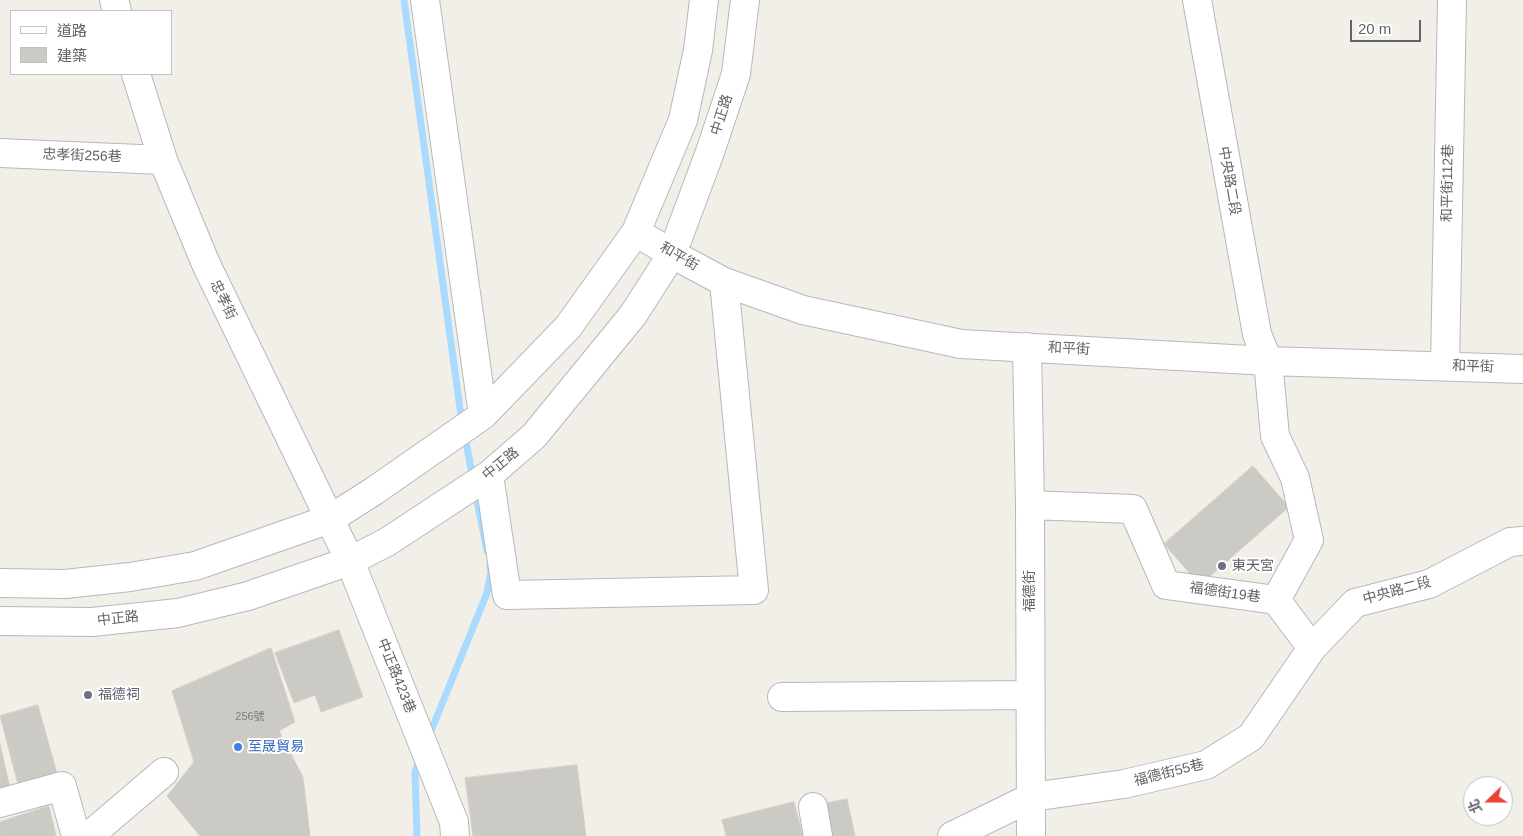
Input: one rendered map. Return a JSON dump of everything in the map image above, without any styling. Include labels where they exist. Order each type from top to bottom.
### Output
[{"type":"street","points":[[425,0],[483,415]]},
{"type":"street","points":[[0,583],[65,584],[130,577],[195,566],[330,519],[374,491],[483,415],[568,326],[636,232],[683,120],[698,50],[704,0]]},
{"type":"street","name":"中正路","points":[[0,621],[92,622],[178,613],[248,596],[350,561],[387,542],[489,475],[534,436],[633,315],[672,254],[710,152],[736,74],[745,0]]},
{"type":"street","name":"中央路二段","points":[[1196,0],[1257,334],[1268,361]]},
{"type":"street","name":"和平街112巷","points":[[1445,366],[1452,0]]},
{"type":"street","name":"忠孝街","points":[[136,75],[163,160],[206,264],[330,519]]},
{"type":"street","name":"忠孝街256巷","points":[[0,153],[163,160]]},
{"type":"street","name":"和平街","points":[[636,232],[724,282],[812,312],[961,344],[1268,361],[1523,369]]},
{"type":"street","points":[[489,475],[507,595],[754,590],[724,282]]},
{"type":"street","name":"福德街","points":[[1028,347],[1031,836]]},
{"type":"street","name":"福德街19巷","points":[[1030,505],[1132,509],[1166,585],[1276,600],[1309,540],[1295,478],[1275,436],[1268,361]]},
{"type":"street","name":"中正路423巷","points":[[330,519],[350,561],[454,822],[455,836]]},
{"type":"street","name":"中央路二段","points":[[1312,648],[1355,603],[1429,584],[1510,542],[1523,541]]},
{"type":"street","points":[[1276,600],[1312,648]]},
{"type":"street","name":"福德街55巷","points":[[952,836],[1032,796],[1124,784],[1206,765],[1250,737],[1312,648]]},
{"type":"street","points":[[782,697],[1030,695]]},
{"type":"street","points":[[89,836],[164,772]]},
{"type":"street","points":[[0,803],[62,786],[76,836]]},
{"type":"street","points":[[813,807],[818,836]]},
{"type":"building","points":[[1253,466],[1289,507],[1200,585],[1164,544]]},
{"type":"building","points":[[339,630],[363,697],[321,712],[315,695],[294,703],[275,653]]},
{"type":"building","name":"至晟貿易","points":[[271,648],[295,722],[279,731],[303,777],[310,836],[200,836],[167,796],[194,762],[172,691]]},
{"type":"building","points":[[38,705],[59,781],[20,792],[0,716]]},
{"type":"building","points":[[0,744],[12,797],[0,801]]},
{"type":"building","points":[[577,765],[586,836],[473,836],[465,778]]},
{"type":"building","points":[[847,799],[855,836],[820,836],[813,806]]},
{"type":"building","points":[[794,802],[803,836],[726,836],[722,820]]},
{"type":"building","points":[[49,806],[56,836],[0,836],[0,822]]},
{"type":"waterway","points":[[404,0],[462,423]]},
{"type":"waterway","points":[[465,436],[473,480]]},
{"type":"waterway","points":[[475,490],[487,551]]},
{"type":"waterway","points":[[429,736],[487,593],[491,571],[490,566]]},
{"type":"waterway","points":[[417,836],[415,772],[420,758]]},
{"type":"place","name":"東天宮","points":[[1222,566]]},
{"type":"place","name":"福德祠","points":[[88,695]]},
{"type":"place","name":"至晟貿易","points":[[238,747]]}]
